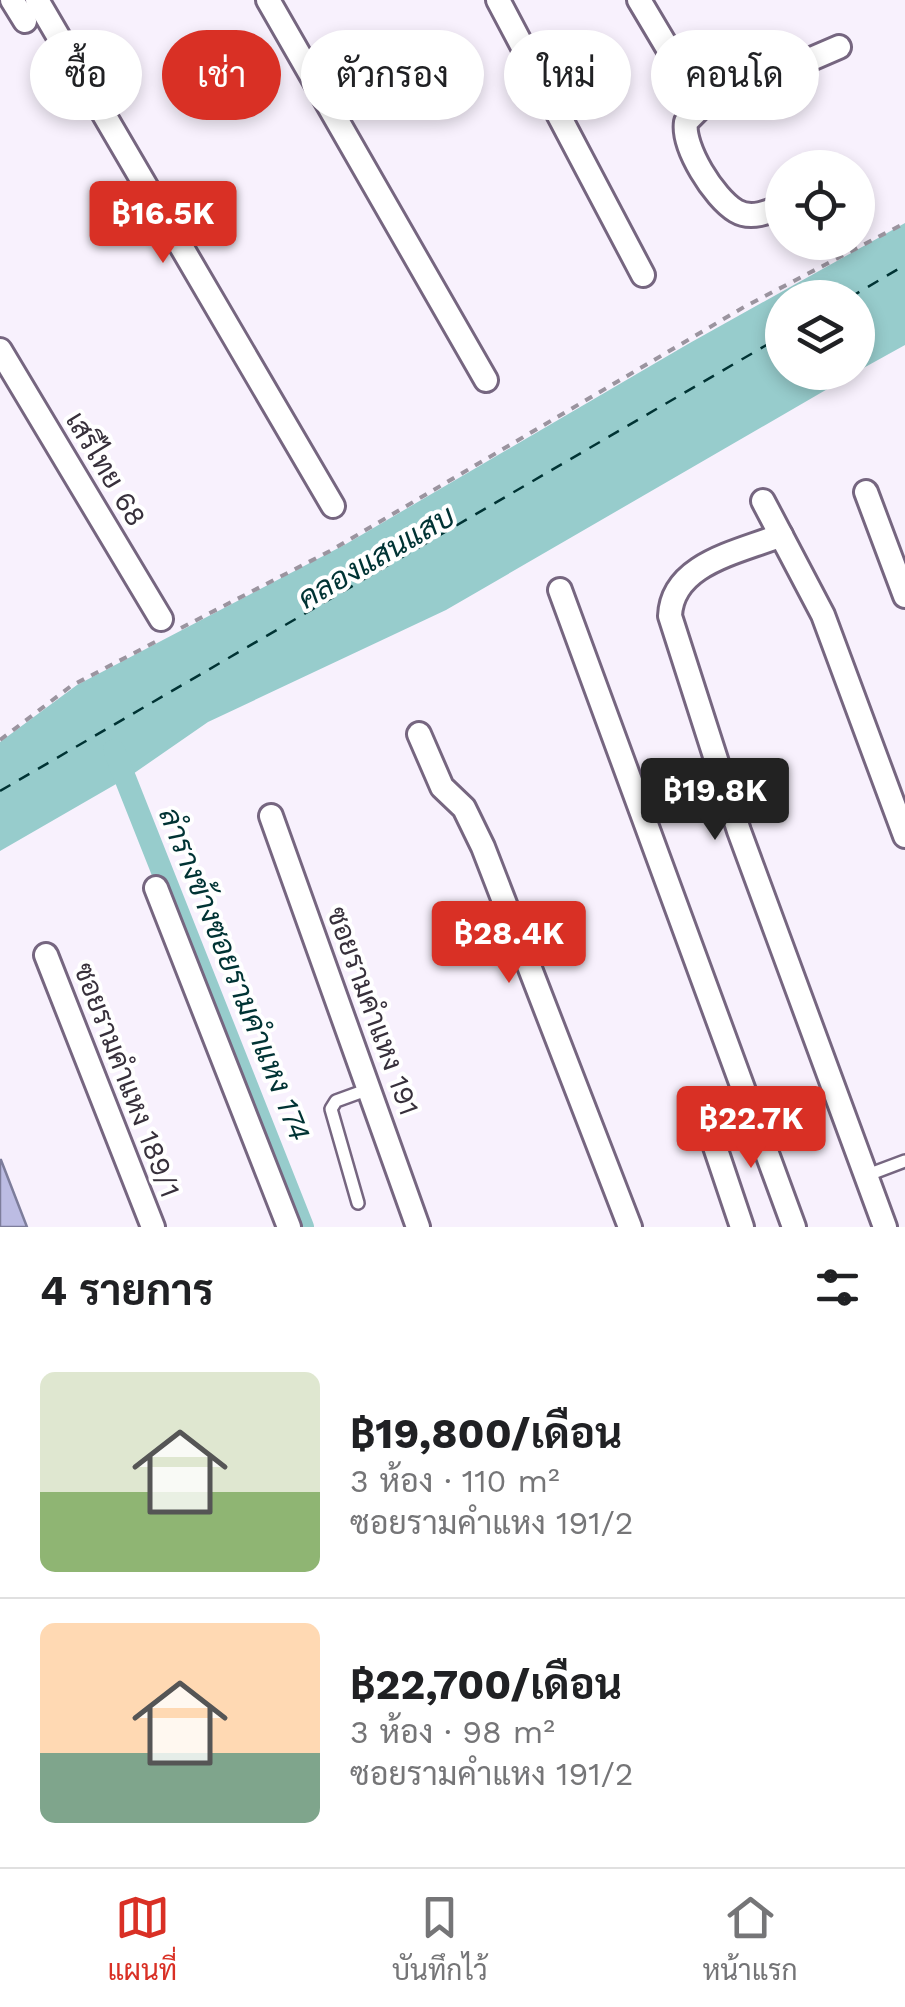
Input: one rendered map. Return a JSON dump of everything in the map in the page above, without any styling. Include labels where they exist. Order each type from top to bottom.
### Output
[{"type":"street","points":[[12,0],[25,21]]},
{"type":"street","points":[[38,0],[333,506]]},
{"type":"street","points":[[268,0],[486,380]]},
{"type":"street","points":[[498,0],[644,275]]},
{"type":"street","points":[[639,0],[657,30]]},
{"type":"street","points":[[819,55],[838,47]]},
{"type":"street","points":[[688,120],[686,142],[721,196],[736,212],[765,214]]},
{"type":"street","name":"เสรีไทย 68","points":[[0,350],[161,619]]},
{"type":"street","points":[[866,492],[905,596]]},
{"type":"street","points":[[763,500],[823,615],[905,836]]},
{"type":"street","points":[[781,535],[682,579],[671,599],[670,616],[738,832],[885,1227]]},
{"type":"street","points":[[560,590],[794,1227]]},
{"type":"street","points":[[419,734],[442,787],[464,808],[483,846],[630,1227]]},
{"type":"street","name":"ซอยรามคำแหง 191","points":[[271,816],[418,1227]]},
{"type":"street","points":[[156,888],[289,1227]]},
{"type":"street","name":"ซอยรามคำแหง 189/1","points":[[46,955],[153,1227]]},
{"type":"street","points":[[710,1132],[742,1227]]},
{"type":"lane","points":[[358,1203],[331,1109],[336,1101],[368,1088]]},
{"type":"lane","points":[[866,1176],[905,1161]]},
{"type":"path","points":[[0,740],[71,686],[330,551],[744,307],[905,223]]},
{"type":"water","points":[[905,223],[905,345],[875,362],[875,280],[803,280],[839,260],[875,260],[875,240]]},
{"type":"water","name":"คลองแสนแสบ","points":[[765,301],[765,390],[826,390],[446,610],[208,722],[130,776],[0,851],[0,742],[77,685],[346,544]]},
{"type":"building","points":[[1,1160],[27,1227],[0,1227]]},
{"type":"waterway","name":"ลำรางข้างซอยรามคำแหง 174","points":[[114,750],[303,1227]]},
{"type":"ferry route","points":[[875,283],[905,265]]},
{"type":"ferry route","points":[[0,791],[765,346]]}]
